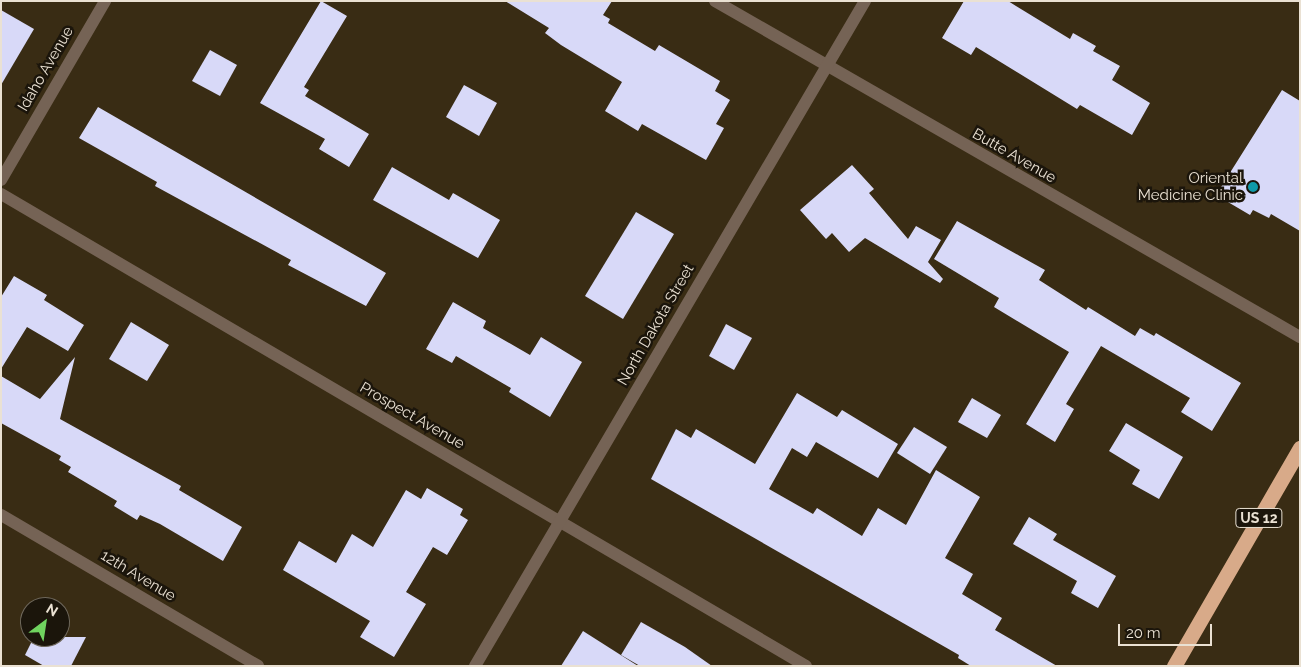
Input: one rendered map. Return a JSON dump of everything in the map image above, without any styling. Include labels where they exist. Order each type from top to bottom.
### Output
[{"type":"highway","name":"US 12","points":[[1174,666],[1300,448]]},
{"type":"street","name":"Idaho Avenue","points":[[1,180],[104,1]]},
{"type":"street","name":"Butte Avenue","points":[[715,1],[826,67],[1300,337]]},
{"type":"street","name":"North Dakota Street","points":[[475,666],[865,1]]},
{"type":"street","name":"Prospect Avenue","points":[[1,194],[806,666]]},
{"type":"street","name":"12th Avenue","points":[[1,514],[258,666]]},
{"type":"building","points":[[321,1],[347,16],[304,87],[309,90],[305,96],[369,134],[349,167],[319,149],[325,139],[260,103]]},
{"type":"building","points":[[505,1],[612,1],[603,15],[610,19],[608,23],[655,51],[659,45],[720,81],[715,91],[730,100],[716,124],[724,128],[706,160],[642,124],[638,131],[605,111],[622,82],[561,45],[545,33],[549,28]]},
{"type":"building","points":[[964,1],[1008,1],[1070,39],[1073,33],[1096,46],[1093,51],[1120,66],[1112,80],[1150,103],[1132,135],[1080,105],[1077,109],[976,47],[971,55],[942,38]]},
{"type":"building","points":[[1,10],[34,29],[1,85]]},
{"type":"building","points":[[210,50],[237,65],[220,96],[192,81]]},
{"type":"building","points":[[464,85],[497,103],[479,136],[446,117]]},
{"type":"building","points":[[1282,90],[1300,101],[1300,231],[1271,214],[1269,218],[1253,210],[1250,215],[1216,195]]},
{"type":"building","points":[[98,107],[386,273],[366,306],[288,265],[291,260],[155,186],[157,182],[79,138]]},
{"type":"building","points":[[852,165],[874,189],[869,193],[908,239],[916,226],[941,240],[928,262],[943,279],[940,283],[865,238],[849,252],[832,233],[826,239],[800,210]]},
{"type":"building","points":[[392,167],[449,200],[453,193],[500,220],[478,258],[373,200]]},
{"type":"building","points":[[636,212],[674,234],[623,319],[585,296]]},
{"type":"building","points":[[957,221],[1045,270],[1039,280],[1086,310],[1088,307],[1135,336],[1140,328],[1154,336],[1156,333],[1241,383],[1212,431],[1181,412],[1190,398],[1101,346],[1066,404],[1074,409],[1055,442],[1026,424],[1069,352],[994,307],[999,298],[934,259]]},
{"type":"building","points":[[14,276],[47,295],[44,300],[84,325],[68,351],[27,327],[1,369],[1,297]]},
{"type":"building","points":[[453,302],[486,321],[483,328],[530,355],[541,337],[582,362],[550,417],[509,392],[511,388],[456,356],[452,363],[426,349]]},
{"type":"building","points":[[131,322],[169,345],[147,381],[109,359]]},
{"type":"building","points":[[726,324],[752,338],[734,370],[709,356]]},
{"type":"building","points":[[75,357],[60,419],[181,486],[179,490],[242,527],[223,561],[160,524],[140,515],[137,520],[114,506],[117,501],[68,472],[71,467],[59,460],[61,456],[1,423],[1,376],[40,399]]},
{"type":"building","points":[[797,393],[837,417],[842,410],[898,444],[878,478],[816,442],[807,457],[792,448],[769,489],[813,514],[817,508],[862,536],[878,508],[906,525],[936,470],[980,497],[945,558],[973,574],[962,594],[1002,618],[995,630],[1057,666],[971,666],[958,658],[959,655],[651,479],[676,429],[691,438],[696,429],[755,464]]},
{"type":"building","points":[[972,398],[1001,415],[987,438],[958,422]]},
{"type":"building","points":[[1126,423],[1183,457],[1159,499],[1132,484],[1140,470],[1109,451]]},
{"type":"building","points":[[914,427],[947,447],[930,474],[897,453]]},
{"type":"building","points":[[427,488],[463,509],[460,515],[468,520],[447,555],[433,547],[406,592],[426,604],[394,657],[360,637],[370,621],[283,570],[299,541],[336,563],[352,534],[373,547],[406,490],[421,499]]},
{"type":"building","points":[[1029,517],[1057,534],[1053,540],[1116,576],[1098,608],[1071,593],[1077,581],[1013,544]]},
{"type":"building","points":[[641,622],[685,647],[712,666],[640,666],[621,655]]},
{"type":"building","points":[[583,631],[638,666],[561,666]]},
{"type":"building","points":[[70,637],[86,637],[71,666],[44,666],[25,655],[29,647],[70,647]]},
{"type":"place","name":"Oriental Medicine Clinic","points":[[1253,187]]}]
